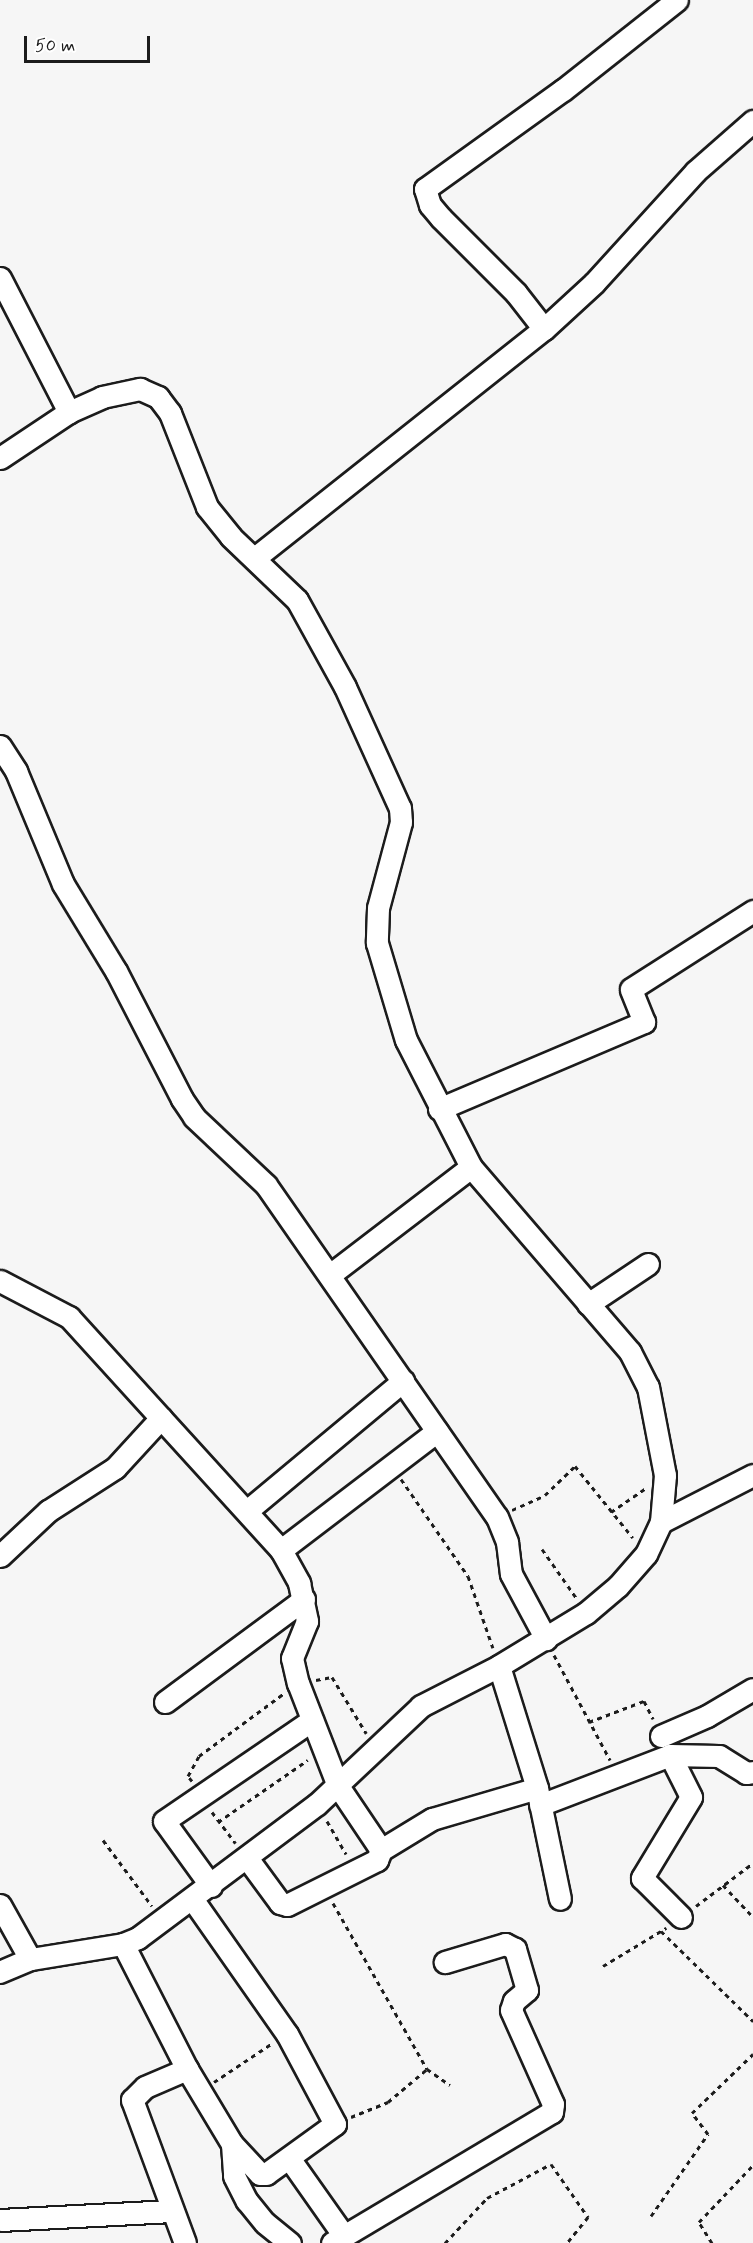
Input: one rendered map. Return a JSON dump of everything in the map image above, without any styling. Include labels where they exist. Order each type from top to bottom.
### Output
[{"type":"street","points":[[544,329],[516,293],[441,218],[430,205],[425,189],[563,90],[677,0]]},
{"type":"street","points":[[256,557],[544,329],[594,283],[696,171],[753,121]]},
{"type":"street","points":[[0,278],[69,412]]},
{"type":"street","points":[[0,458],[69,412],[119,391],[140,389],[158,397],[170,413],[207,507],[231,537],[256,557],[297,600],[345,687],[400,808],[399,833],[378,908],[377,943],[406,1040],[439,1109],[471,1167],[630,1352],[648,1387],[665,1475],[661,1522],[646,1554],[618,1586],[586,1613],[499,1666],[421,1706],[317,1804],[163,1920],[123,1944],[30,1959],[0,1972]]},
{"type":"street","points":[[0,746],[16,771],[63,884],[116,971],[182,1099],[194,1117],[266,1185],[331,1274],[497,1517],[507,1542],[511,1574],[546,1639]]},
{"type":"street","points":[[439,1109],[644,1022],[632,988],[753,911]]},
{"type":"street","points":[[331,1274],[471,1167]]},
{"type":"street","points":[[588,1304],[648,1264]]},
{"type":"street","points":[[0,1281],[69,1317],[248,1510],[281,1550],[304,1599],[307,1621],[292,1658],[298,1683],[338,1786],[381,1850]]},
{"type":"street","points":[[248,1510],[403,1381]]},
{"type":"street","points":[[0,1556],[48,1511],[115,1468],[161,1418]]},
{"type":"street","points":[[281,1550],[437,1431]]},
{"type":"street","points":[[661,1522],[753,1475]]},
{"type":"street","points":[[165,1702],[304,1599]]},
{"type":"street","points":[[499,1666],[538,1796],[560,1899]]},
{"type":"street","points":[[247,1858],[283,1906],[377,1860],[381,1850],[432,1818],[538,1796],[618,1775],[707,1716],[753,1689]]},
{"type":"street","points":[[211,1886],[165,1824],[166,1819],[312,1720]]},
{"type":"street","points":[[665,1745],[719,1756],[746,1773],[753,1772]]},
{"type":"street","points":[[665,1745],[691,1797],[642,1878],[681,1917]]},
{"type":"street","points":[[123,1944],[187,2069],[232,2144],[260,2174],[267,2174],[335,2124],[287,2034],[192,1900]]},
{"type":"street","points":[[0,1905],[30,1959]]},
{"type":"street","points":[[289,2158],[338,2239],[552,2112],[553,2104],[512,2010],[514,2001],[527,1990],[511,1944],[445,1962]]},
{"type":"street","points":[[185,2243],[132,2100],[145,2087],[187,2069]]},
{"type":"street","points":[[232,2144],[234,2176],[247,2201],[265,2223],[290,2243]]},
{"type":"street","points":[[0,2220],[172,2211]]},
{"type":"path","points":[[391,1466],[468,1576],[499,1666]]},
{"type":"path","points":[[497,1517],[545,1495],[575,1466],[646,1554]]},
{"type":"path","points":[[611,1512],[665,1475]]},
{"type":"path","points":[[542,1549],[586,1613]]},
{"type":"path","points":[[546,1639],[618,1775]]},
{"type":"path","points":[[201,1795],[188,1776],[200,1756],[298,1683],[332,1677],[376,1750]]},
{"type":"path","points":[[589,1722],[644,1701],[665,1745]]},
{"type":"path","points":[[247,1858],[218,1822],[322,1749]]},
{"type":"path","points":[[317,1804],[356,1870]]},
{"type":"path","points":[[103,1840],[163,1920]]},
{"type":"path","points":[[753,1863],[723,1885],[753,1917]]},
{"type":"path","points":[[324,1886],[427,2069],[450,2085]]},
{"type":"path","points":[[603,1966],[661,1931],[753,2021]]},
{"type":"path","points":[[200,2091],[287,2034]]},
{"type":"path","points":[[651,2216],[708,2134],[692,2113],[753,2054]]},
{"type":"path","points":[[335,2124],[388,2102],[427,2069]]},
{"type":"path","points":[[445,2243],[488,2198],[551,2164],[588,2217],[567,2243]]},
{"type":"path","points":[[712,2243],[699,2222],[753,2165]]}]
